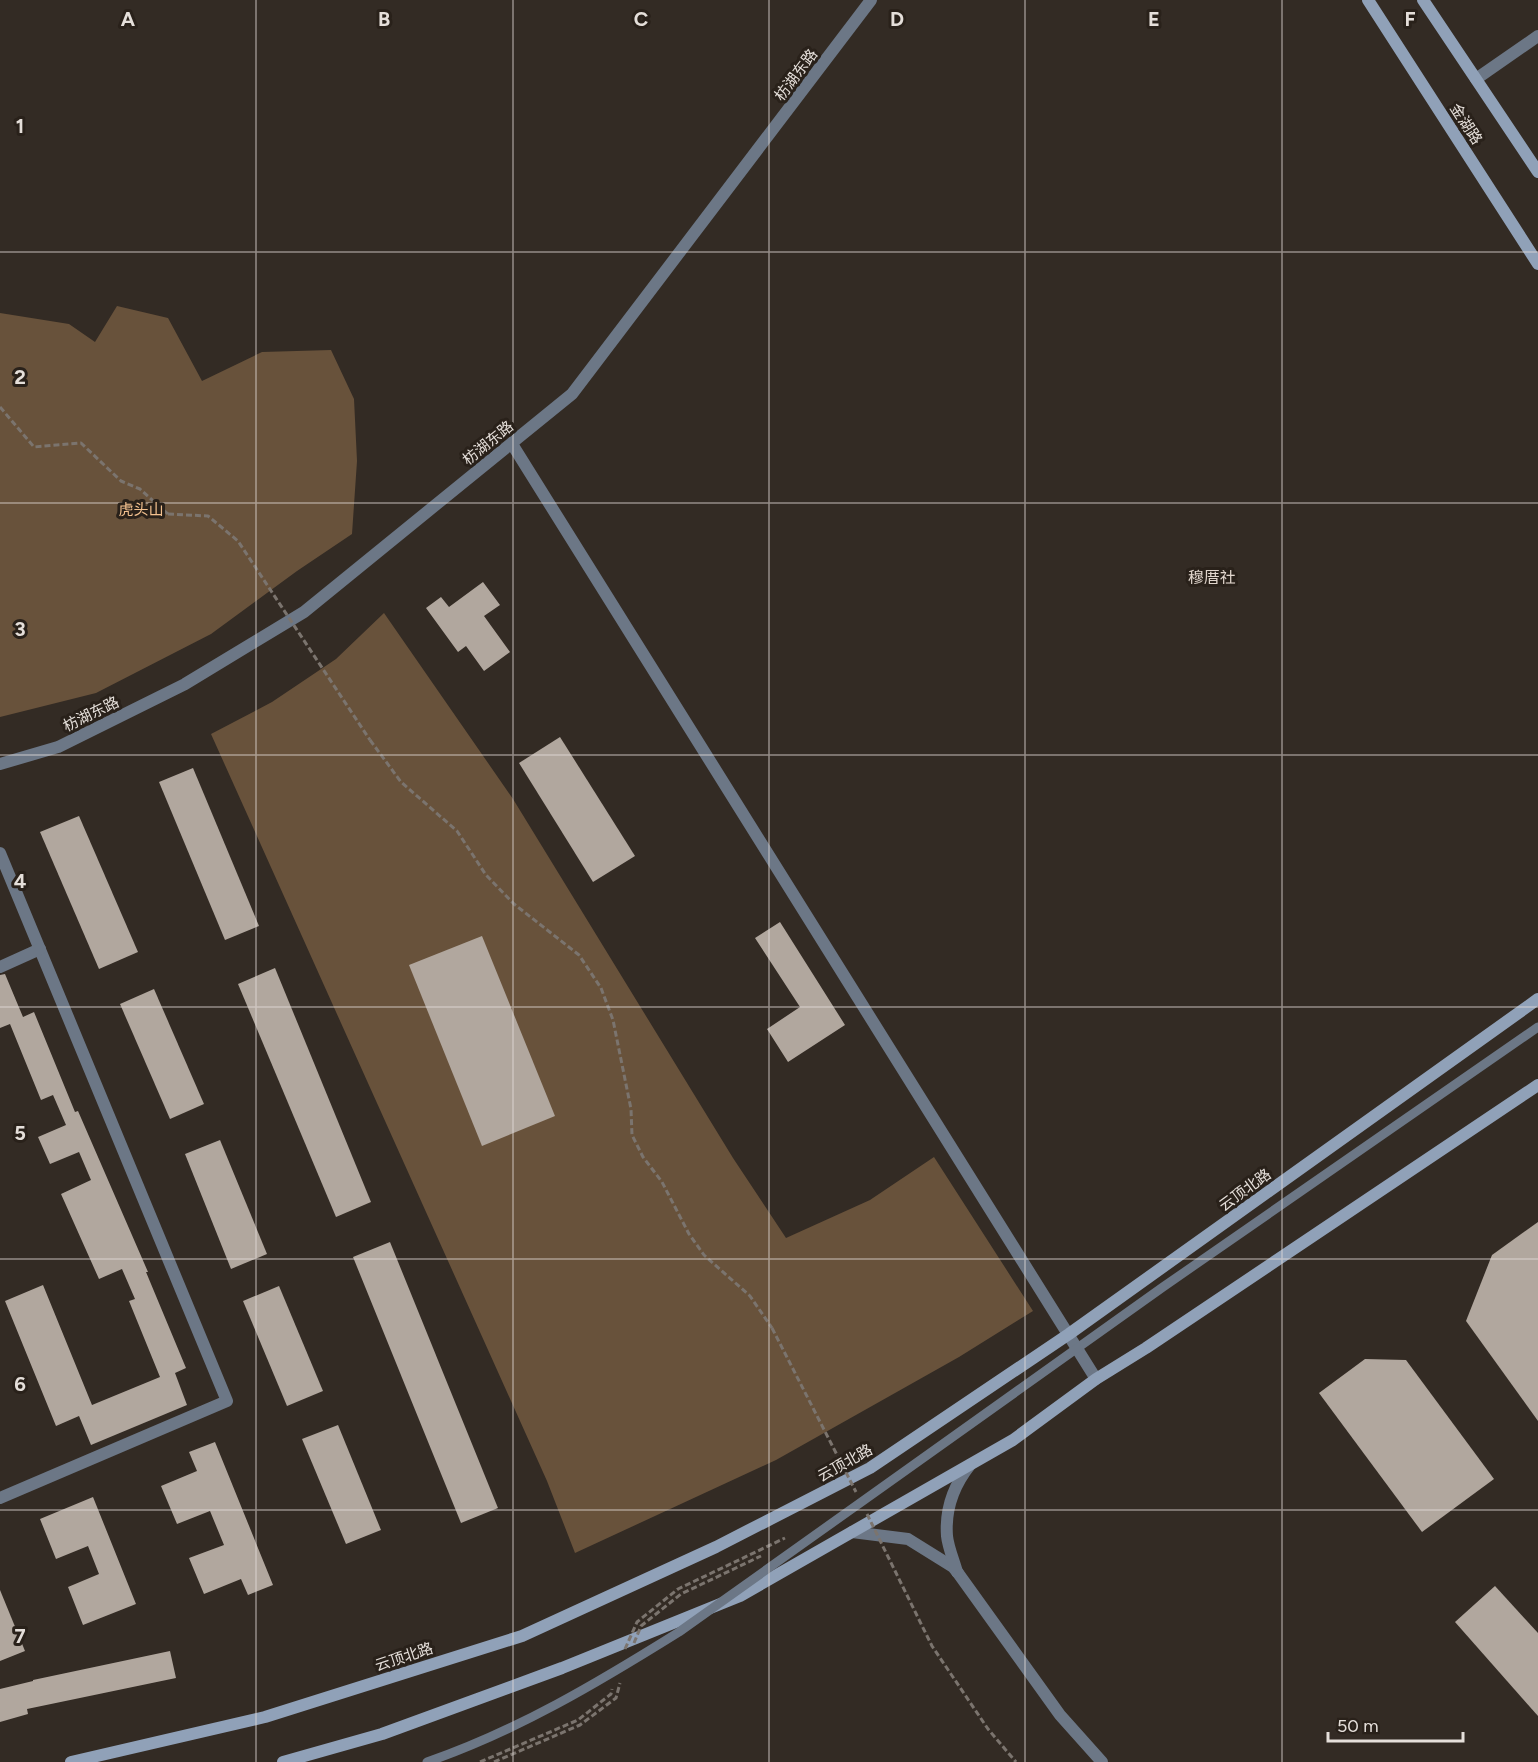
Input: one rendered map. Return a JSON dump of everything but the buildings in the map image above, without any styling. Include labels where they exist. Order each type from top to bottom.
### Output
[{"type":"main road","name":"金湖路","points":[[1368,0],[1538,264]]},
{"type":"main road","points":[[1423,0],[1538,172]]},
{"type":"main road","name":"云顶北路","points":[[71,1762],[265,1717],[522,1636],[716,1547],[870,1468],[1069,1334],[1538,999]]},
{"type":"main road","points":[[283,1762],[393,1730],[562,1668],[740,1596],[1013,1440],[1096,1379],[1146,1348],[1538,1085]]},
{"type":"street","name":"枋湖东路","points":[[0,764],[58,747],[185,684],[304,612],[572,394],[871,0]]},
{"type":"street","points":[[1476,79],[1538,36]]},
{"type":"street","points":[[512,444],[1096,1379]]},
{"type":"street","points":[[0,853],[227,1401],[0,1498]]},
{"type":"street","points":[[0,967],[40,949]]},
{"type":"street","points":[[958,1573],[947,1537],[949,1508],[958,1481],[970,1465]]},
{"type":"street","points":[[852,1532],[908,1539],[953,1567],[1060,1715],[1102,1762]]},
{"type":"lane","points":[[428,1762],[519,1722],[600,1681],[679,1632],[1143,1300],[1538,1027]]},
{"type":"path","points":[[0,406],[34,447],[81,443],[121,481],[140,489],[168,514],[208,516],[238,541],[370,740],[401,782],[457,831],[486,875],[514,904],[579,955],[601,988],[613,1020],[631,1109],[632,1136],[643,1157],[662,1182],[689,1234],[704,1255],[750,1296],[772,1328],[859,1497]]},
{"type":"path","points":[[866,1512],[933,1646],[987,1729],[1016,1762]]},
{"type":"green space","name":"虎头山","points":[[117,306],[168,318],[202,381],[262,352],[331,350],[354,399],[357,461],[352,534],[211,634],[96,693],[0,717],[0,313],[69,324],[95,342]]},
{"type":"green space","points":[[384,613],[513,799],[733,1158],[786,1238],[870,1200],[934,1157],[1033,1311],[959,1357],[776,1460],[575,1553],[547,1481],[211,734],[272,702],[336,659]]},
{"type":"district","name":"穆厝社","points":[[1212,577]]}]
